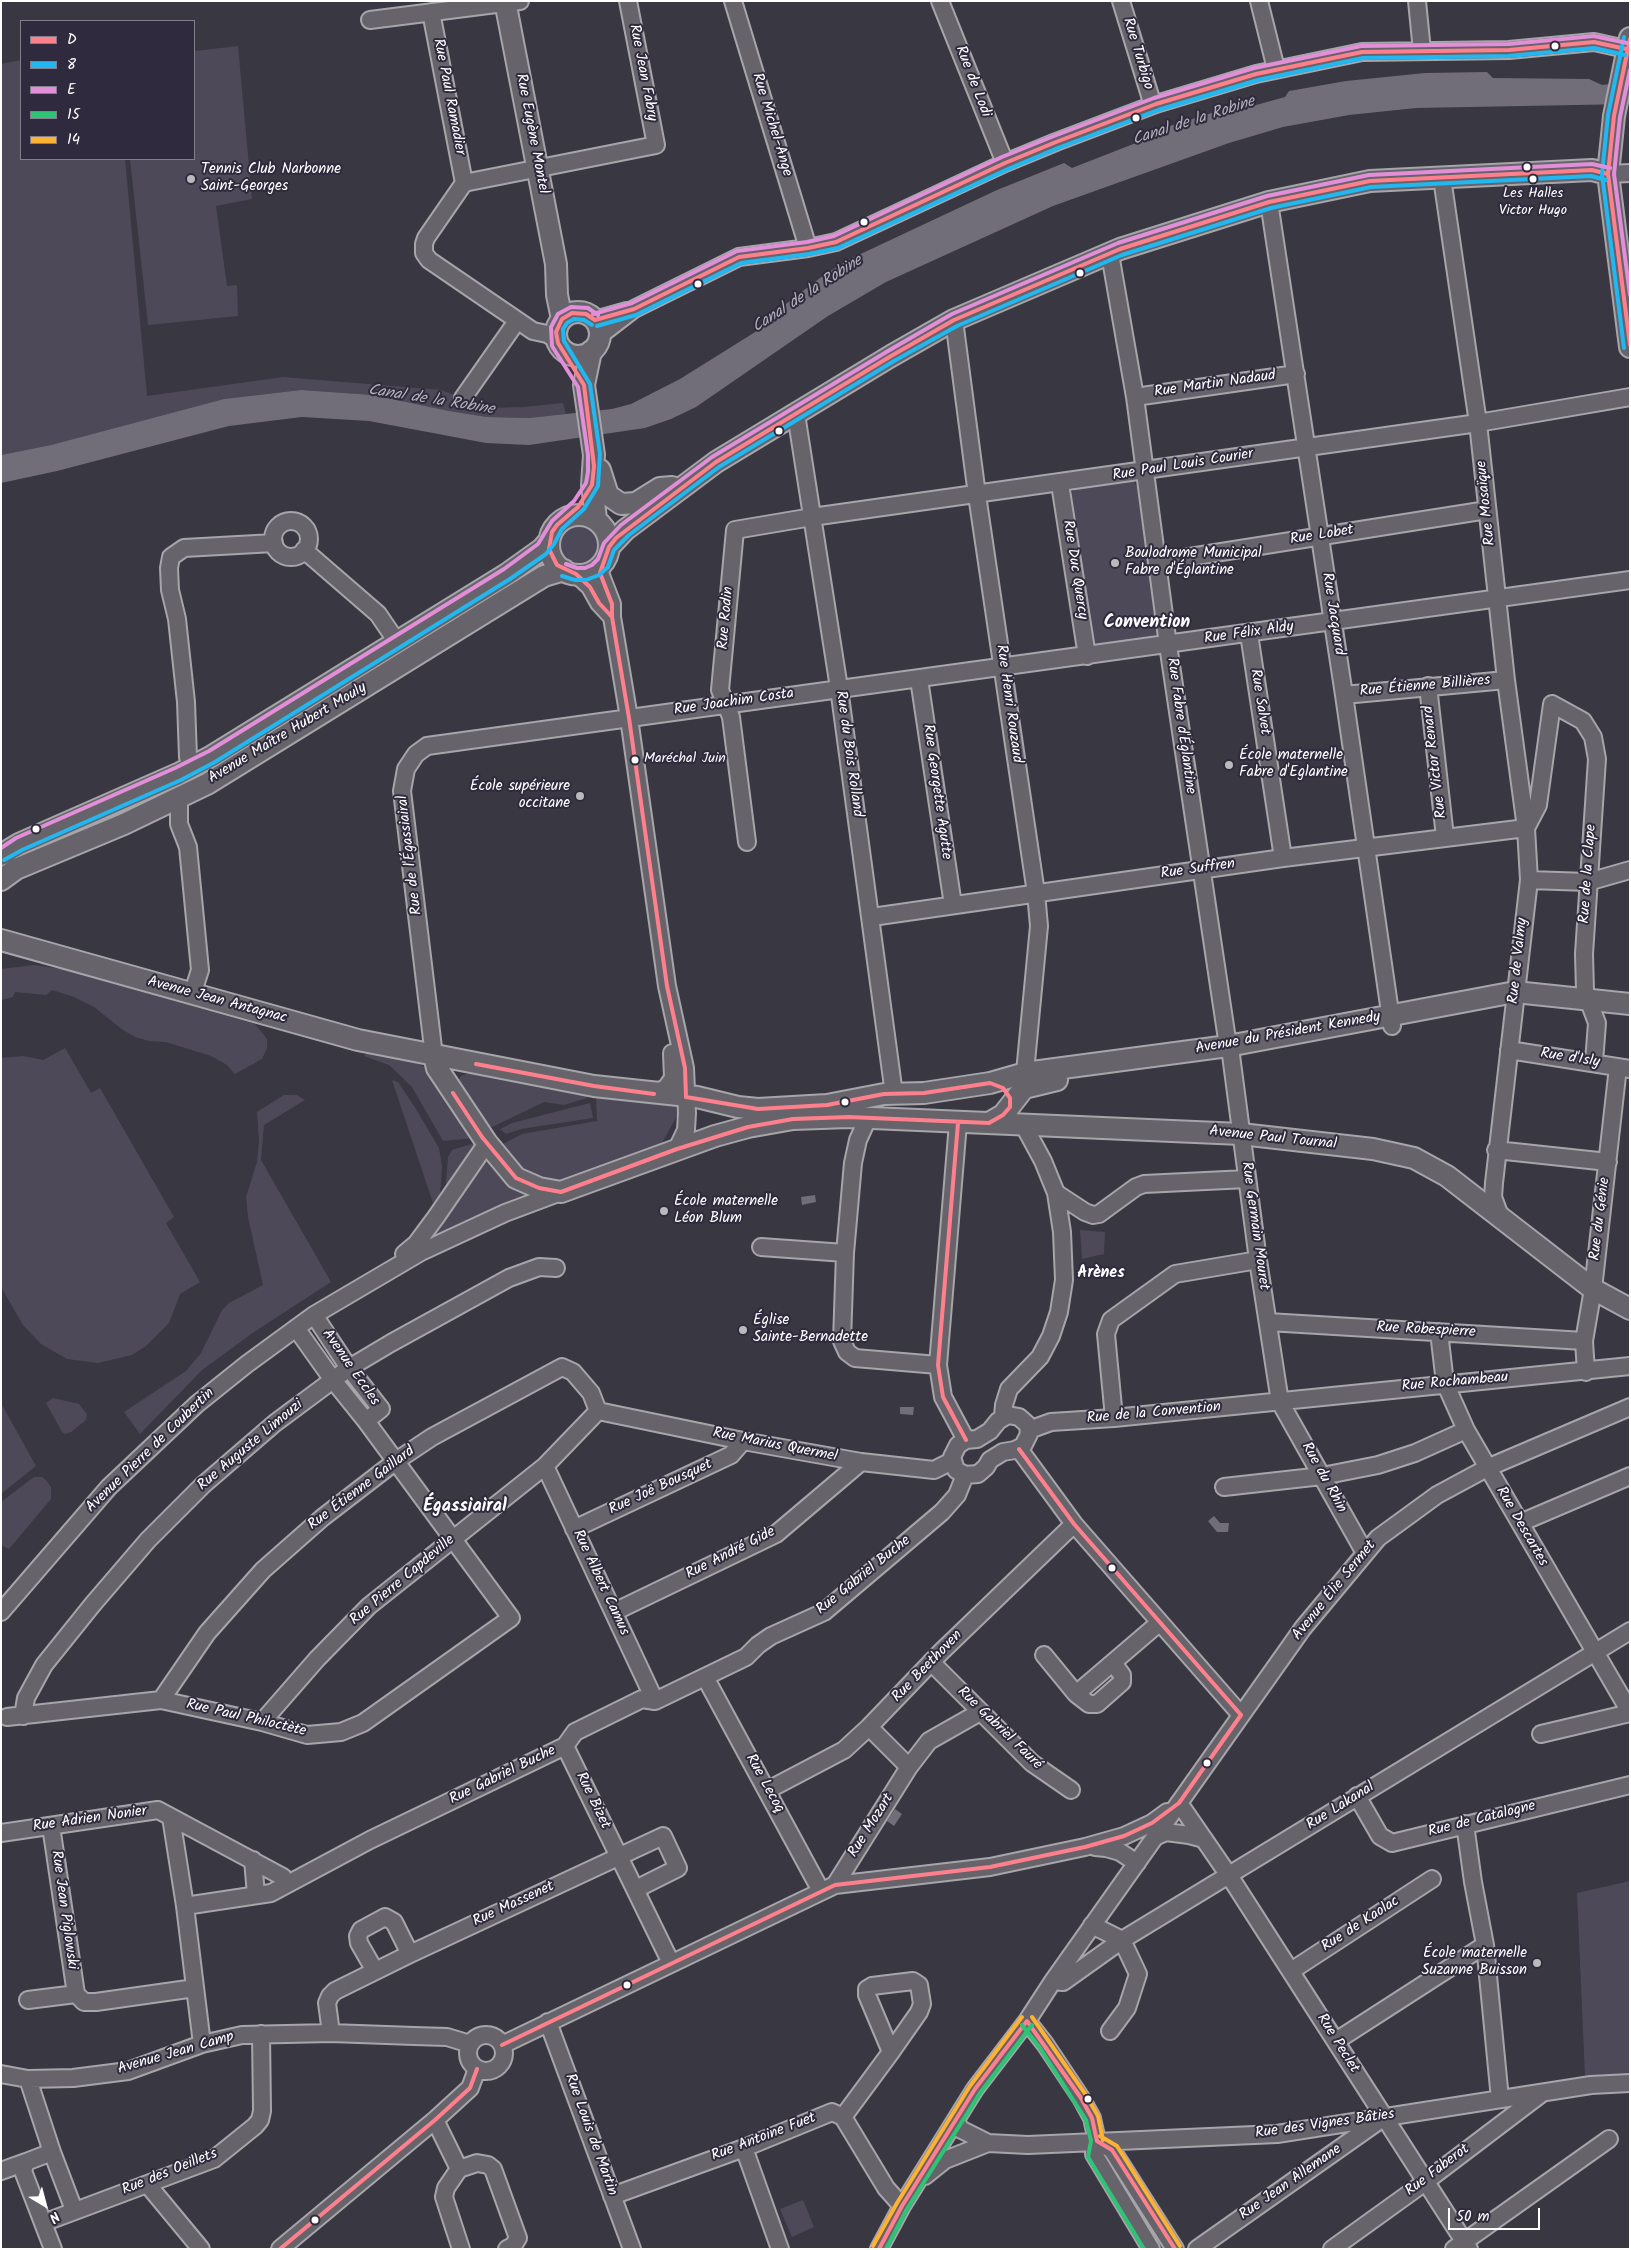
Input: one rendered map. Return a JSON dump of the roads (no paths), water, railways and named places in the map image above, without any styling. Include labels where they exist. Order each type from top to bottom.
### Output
[{"type":"main road","name":"Rue Eugène Montel","points":[[510,2],[537,169],[556,264],[557,295],[562,319]]},
{"type":"main road","points":[[1628,44],[1614,116],[1608,174],[1624,284],[1630,347]]},
{"type":"main road","points":[[592,485],[578,507],[552,532],[549,541],[552,558],[570,572],[586,574],[606,555],[625,530],[716,462],[954,320],[1110,254],[1269,202],[1370,181],[1592,170],[1608,174]]},
{"type":"main road","name":"Rue Eugène Montel","points":[[556,264],[575,304],[593,330]]},
{"type":"main road","points":[[585,392],[556,332],[562,319],[572,313],[593,330]]},
{"type":"main road","points":[[562,346],[578,356],[593,330]]},
{"type":"main road","points":[[593,330],[585,392],[594,455],[592,485],[598,521],[608,538],[606,555]]},
{"type":"main road","points":[[594,455],[602,473],[608,495],[621,504],[636,503],[660,488],[686,485]]},
{"type":"main road","points":[[564,519],[579,515],[612,523],[621,521],[686,485]]},
{"type":"main road","name":"Avenue Maître Hubert Mouly","points":[[1,855],[19,844],[212,756],[507,574],[542,549],[549,541]]},
{"type":"main road","name":"Avenue Maître Hubert Mouly","points":[[1,880],[16,869],[179,798],[248,760],[544,576],[570,572]]},
{"type":"main road","name":"Avenue Jean Antagnac","points":[[1,940],[351,1038],[469,1063],[594,1086],[654,1094],[686,1095]]},
{"type":"main road","name":"Avenue du Président Kennedy","points":[[686,1095],[735,1107],[758,1109],[827,1105],[894,1094],[924,1093],[990,1083],[1024,1080],[1044,1082],[1391,1021],[1515,996],[1578,1005],[1587,998],[1630,1004]]},
{"type":"main road","points":[[434,1056],[435,1065],[453,1093],[487,1142],[516,1178],[539,1188],[561,1192]]},
{"type":"main road","points":[[453,1093],[452,1080],[469,1063]]},
{"type":"main road","points":[[989,1123],[1003,1116],[1010,1107],[1024,1080]]},
{"type":"main road","points":[[990,1083],[1004,1088],[1010,1098],[1010,1107]]},
{"type":"main road","name":"Avenue Paul Tournal","points":[[868,1118],[1241,1134],[1373,1149],[1414,1158],[1447,1176],[1501,1220],[1593,1289],[1630,1309]]},
{"type":"main road","name":"Avenue Pierre de Coubertin","points":[[561,1192],[677,1149],[748,1127],[793,1119],[868,1118]]},
{"type":"street","name":"Rue Jean Fabry","points":[[537,169],[656,145],[628,1]]},
{"type":"street","name":"Rue Michel-Ange","points":[[734,1],[808,248]]},
{"type":"street","name":"Rue Turbigo","points":[[1121,1],[1151,99],[1156,104]]},
{"type":"street","points":[[1259,1],[1276,69]]},
{"type":"street","points":[[1417,1],[1422,51]]},
{"type":"street","points":[[370,20],[510,2]]},
{"type":"street","name":"Rue de Lodi","points":[[944,2],[992,134],[1005,163]]},
{"type":"street","name":"Rue Paul Ramadier","points":[[431,12],[464,183]]},
{"type":"street","points":[[593,330],[739,257],[808,248],[836,242],[1005,163],[1156,104],[1276,69],[1362,52],[1509,50],[1594,42],[1628,44]]},
{"type":"street","points":[[537,169],[464,183],[426,238],[424,251],[429,260],[533,331],[547,334],[562,346]]},
{"type":"street","points":[[1608,174],[1630,173]]},
{"type":"street","name":"Rue Mosaïque","points":[[1442,178],[1478,423],[1506,680],[1526,828]]},
{"type":"street","name":"Rue Jacquard","points":[[1269,202],[1344,695],[1391,1021]]},
{"type":"street","name":"Rue Fabre d'Églantine","points":[[1110,254],[1135,397],[1168,645],[1229,1050]]},
{"type":"street","points":[[463,398],[517,320]]},
{"type":"street","name":"Rue Henri Rouzaud","points":[[954,320],[976,495],[1036,893],[1039,926],[1024,1080]]},
{"type":"street","name":"Rue Martin Nadaud","points":[[1135,397],[1296,374]]},
{"type":"street","name":"Rue Paul Louis Courier","points":[[735,530],[812,517],[1060,484],[1478,423],[1630,397]]},
{"type":"street","name":"Rue du Bois Rolland","points":[[796,414],[839,688],[872,917],[894,1094]]},
{"type":"street","name":"Rue Duc Quercy","points":[[1060,484],[1087,656]]},
{"type":"street","name":"Rue Lobet","points":[[1158,562],[1487,510]]},
{"type":"street","points":[[286,522],[297,522],[306,528],[309,540],[304,550],[295,556],[284,555],[276,548],[274,543],[275,531],[278,527],[286,522]]},
{"type":"street","name":"Rue Rodin","points":[[735,530],[720,690],[731,717],[747,842]]},
{"type":"street","points":[[192,766],[188,757],[188,737],[177,619],[170,590],[168,568],[171,557],[184,548],[274,543]]},
{"type":"street","points":[[304,550],[378,614],[397,642]]},
{"type":"street","points":[[606,555],[600,573],[612,604],[612,617],[629,718],[671,1006],[684,1068],[686,1130],[677,1149]]},
{"type":"street","points":[[570,572],[590,587],[600,604],[612,617]]},
{"type":"street","name":"Rue Félix Aldy","points":[[839,688],[919,679],[1249,634],[1630,580]]},
{"type":"street","name":"Rue Salvet","points":[[1249,634],[1283,858]]},
{"type":"street","name":"Rue Georgette Agutte","points":[[919,679],[953,905]]},
{"type":"street","name":"Rue Étienne Billières","points":[[1344,695],[1506,680]]},
{"type":"street","name":"Rue Victor Renard","points":[[1428,686],[1445,837]]},
{"type":"street","name":"Rue Joachim Costa","points":[[629,718],[839,688]]},
{"type":"street","name":"Rue de la Clape","points":[[1526,828],[1538,805],[1552,704],[1583,721],[1593,737],[1597,759],[1584,954],[1584,991],[1597,1023],[1594,1062]]},
{"type":"street","name":"Rue de l'Égassiairal","points":[[434,1056],[402,791],[406,769],[416,754],[427,746],[629,718]]},
{"type":"street","points":[[188,737],[212,756]]},
{"type":"street","points":[[179,798],[178,824],[188,847],[200,970],[192,995]]},
{"type":"street","points":[[151,811],[178,824]]},
{"type":"street","name":"Rue Suffren","points":[[872,917],[1283,858],[1526,828]]},
{"type":"street","name":"Rue de Valmy","points":[[1501,1220],[1493,1197],[1496,1150],[1529,880],[1526,828]]},
{"type":"street","points":[[1529,880],[1588,882],[1630,870]]},
{"type":"street","points":[[654,1094],[666,1088],[673,1078],[674,1072],[669,1031],[671,1006]]},
{"type":"street","points":[[401,1049],[412,1045],[432,1031],[448,1051],[469,1063]]},
{"type":"street","name":"Rue Germain Mouret","points":[[1229,1050],[1280,1402]]},
{"type":"street","name":"Rue d'Isly","points":[[1509,1050],[1624,1068]]},
{"type":"street","name":"Rue du Génie","points":[[1586,1372],[1584,1341],[1593,1289],[1608,1162],[1624,1068]]},
{"type":"street","points":[[868,1118],[858,1140],[853,1163],[845,1253],[842,1341],[847,1352],[855,1358],[938,1365]]},
{"type":"street","points":[[958,1123],[938,1365],[943,1397],[966,1440]]},
{"type":"street","points":[[1004,1416],[1004,1405],[1009,1389],[1040,1357],[1051,1336],[1059,1312],[1064,1280],[1062,1232],[1056,1193],[1043,1161],[1023,1124]]},
{"type":"street","name":"Avenue Pierre de Coubertin","points":[[372,1282],[416,1244],[460,1184],[487,1142]]},
{"type":"street","points":[[1496,1150],[1608,1162]]},
{"type":"street","points":[[1056,1193],[1092,1215],[1099,1214],[1136,1187],[1144,1184],[1247,1179]]},
{"type":"street","name":"Avenue Pierre de Coubertin","points":[[1,1612],[54,1549],[113,1484],[197,1404],[296,1328],[314,1315],[421,1252],[505,1213],[561,1192]]},
{"type":"street","points":[[761,1246],[845,1253]]},
{"type":"street","points":[[1114,1418],[1106,1334],[1111,1320],[1175,1274],[1258,1260]]},
{"type":"street","name":"Rue Auguste Limouzi","points":[[8,1716],[26,1698],[44,1665],[148,1540],[217,1473],[275,1423],[349,1368],[509,1278],[539,1267],[556,1268]]},
{"type":"street","name":"Avenue Eccles","points":[[296,1328],[332,1380],[366,1421],[381,1409],[349,1368],[314,1315]]},
{"type":"street","name":"Rue Robespierre","points":[[1268,1322],[1584,1341]]},
{"type":"street","name":"Rue Descartes","points":[[1438,1332],[1446,1383],[1466,1430],[1630,1712]]},
{"type":"street","name":"Rue Rochambeau","points":[[1280,1402],[1446,1383],[1586,1372],[1630,1366]]},
{"type":"street","name":"Rue Étienne Gaillard","points":[[161,1700],[207,1633],[263,1570],[322,1518],[396,1461],[432,1437],[562,1367],[573,1372],[591,1393],[598,1411]]},
{"type":"street","name":"Rue de la Convention","points":[[1029,1430],[1051,1422],[1280,1402]]},
{"type":"street","name":"Rue du Rhin","points":[[1280,1402],[1365,1553]]},
{"type":"street","name":"Avenue Élie Sermet","points":[[879,2249],[902,2206],[976,2089],[1303,1628],[1378,1538],[1437,1495],[1487,1468],[1630,1407]]},
{"type":"street","name":"Rue Marius Quermel","points":[[598,1411],[743,1441],[861,1462],[934,1470],[952,1461]]},
{"type":"street","name":"Rue Pierre Capdeville","points":[[262,1722],[317,1659],[369,1606],[544,1466],[598,1411]]},
{"type":"street","points":[[1004,1416],[1019,1417],[1028,1425],[1029,1430],[1026,1442],[1019,1449],[1003,1452],[990,1460],[986,1467],[978,1474],[965,1475],[956,1470],[952,1461],[955,1448],[966,1440],[977,1439],[990,1431],[1004,1416]]},
{"type":"street","points":[[366,1421],[453,1538]]},
{"type":"street","points":[[1224,1488],[1322,1476],[1378,1464],[1415,1453],[1466,1430]]},
{"type":"street","name":"Rue Joë Bousquet","points":[[574,1529],[731,1455],[743,1441]]},
{"type":"street","points":[[1019,1449],[1074,1524],[1241,1715]]},
{"type":"street","name":"Rue André Gide","points":[[614,1612],[776,1534],[861,1462]]},
{"type":"street","name":"Rue Albert Camus","points":[[544,1466],[655,1701]]},
{"type":"street","name":"Rue Gabriel Buche","points":[[185,1906],[271,1892],[288,1879],[565,1746],[575,1732],[642,1699],[655,1701],[746,1658],[758,1645],[771,1636],[824,1612],[942,1512],[957,1495],[965,1475]]},
{"type":"street","points":[[1520,1524],[1630,1476]]},
{"type":"street","name":"Rue Beethoven","points":[[768,1790],[844,1750],[869,1727],[931,1662],[1074,1524]]},
{"type":"street","name":"Rue Paul Philoctète","points":[[8,1716],[161,1700],[262,1722],[307,1735],[340,1732],[363,1723],[511,1618],[453,1538]]},
{"type":"street","points":[[1044,1656],[1076,1694],[1159,1623]]},
{"type":"street","name":"Rue Lakanal","points":[[1053,1981],[1063,1982],[1122,1940],[1630,1631]]},
{"type":"street","name":"Rue Gabriel Fauré","points":[[931,1662],[1032,1763],[1071,1790]]},
{"type":"street","name":"Rue Lecoq","points":[[705,1677],[768,1790],[828,1888]]},
{"type":"street","name":"Rue Mozart","points":[[828,1888],[909,1767],[929,1741],[980,1712]]},
{"type":"street","points":[[1541,1734],[1630,1712]]},
{"type":"street","points":[[869,1727],[909,1767]]},
{"type":"street","name":"Rue Bizet","points":[[565,1746],[671,1963]]},
{"type":"street","name":"Rue de Catalogne","points":[[1357,1796],[1380,1836],[1392,1843],[1630,1784]]},
{"type":"street","points":[[502,2044],[828,1888],[990,1866],[1085,1847],[1124,1836],[1152,1824],[1179,1803]]},
{"type":"street","name":"Rue Peclet","points":[[1179,1803],[1230,1876],[1426,2180],[1463,2246]]},
{"type":"street","name":"Rue Adrien Nonier","points":[[1,1833],[158,1810],[288,1879]]},
{"type":"street","points":[[171,1817],[185,1906],[202,2044]]},
{"type":"street","points":[[1465,1824],[1473,1882],[1485,1945],[1500,2099]]},
{"type":"street","name":"Rue Jean Piglowski","points":[[51,1826],[76,1994]]},
{"type":"street","points":[[1155,1837],[1166,1832],[1190,1835],[1204,1840]]},
{"type":"street","points":[[619,1856],[663,1836],[678,1868],[636,1889]]},
{"type":"street","points":[[1124,1836],[1136,1846],[1137,1863]]},
{"type":"street","points":[[1085,1847],[1106,1848],[1120,1852],[1137,1863]]},
{"type":"street","name":"Rue Massenet","points":[[331,2033],[327,2003],[330,1996],[410,1954],[619,1856]]},
{"type":"street","points":[[253,1860],[256,1895]]},
{"type":"street","name":"Rue de Kaolac","points":[[1291,1971],[1432,1879]]},
{"type":"street","points":[[375,1971],[359,1943],[358,1936],[361,1930],[385,1917],[394,1922],[410,1954]]},
{"type":"street","points":[[1092,1925],[1122,1940],[1138,1974],[1127,2008],[1110,2032]]},
{"type":"street","points":[[1336,2041],[1485,1945]]},
{"type":"street","points":[[28,2000],[76,1994],[84,2002],[96,2002],[195,1988]]},
{"type":"street","points":[[1026,2021],[1045,2044],[1092,2118],[1097,2142],[1094,2154],[1151,2249]]},
{"type":"street","name":"Rue Louis de Martin","points":[[548,2022],[632,2249]]},
{"type":"street","name":"Avenue Jean Camp","points":[[1,2074],[28,2079],[73,2078],[128,2071],[202,2044],[242,2035],[331,2033],[447,2037],[470,2044]]},
{"type":"street","name":"Rue des Oeillets","points":[[43,2223],[214,2159],[255,2126],[260,2120],[262,2111],[261,2034]]},
{"type":"street","points":[[488,2035],[494,2037],[502,2044],[504,2056],[498,2066],[488,2071],[472,2066],[468,2056],[470,2044],[478,2037],[488,2035]]},
{"type":"street","points":[[891,2052],[843,2117],[886,2188],[902,2206]]},
{"type":"street","points":[[280,2249],[435,2120],[470,2088],[477,2069]]},
{"type":"street","points":[[28,2079],[52,2152],[74,2210]]},
{"type":"street","name":"Rue des Vignes Bâties","points":[[917,2182],[946,2160],[988,2144],[1028,2145],[1277,2134],[1542,2092],[1591,2085],[1630,2083]]},
{"type":"street","name":"Rue Faberot","points":[[1332,2249],[1542,2092]]},
{"type":"street","name":"Rue Antoine Fuet","points":[[612,2196],[744,2148],[832,2112],[843,2117]]},
{"type":"street","name":"Rue Jean Allemane","points":[[1197,2249],[1384,2117]]},
{"type":"street","points":[[435,2120],[459,2169]]},
{"type":"street","name":"Rue des Vignes Bâties","points":[[956,2120],[960,2130],[988,2144]]},
{"type":"street","points":[[1463,2246],[1609,2139]]},
{"type":"street","points":[[1097,2142],[1112,2150],[1175,2249]]},
{"type":"street","points":[[744,2148],[780,2249]]},
{"type":"street","points":[[1,2171],[52,2152]]},
{"type":"street","points":[[26,2162],[23,2170],[53,2249]]},
{"type":"street","points":[[461,2249],[444,2197],[446,2188],[459,2169],[478,2163],[488,2165],[493,2169],[518,2238],[513,2246],[506,2249]]},
{"type":"street","points":[[148,2185],[201,2249]]},
{"type":"water","name":"Canal de la Robine","points":[[1487,72],[1493,78],[1589,79],[1602,85],[1630,82],[1630,104],[1416,108],[1349,115],[1283,127],[1229,143],[1053,206],[886,282],[828,316],[696,407],[671,419],[645,428],[529,445],[486,443],[369,421],[302,417],[229,426],[57,471],[1,483],[1,455],[51,445],[224,399],[301,390],[373,395],[487,417],[529,418],[612,409],[631,404],[680,379],[768,324],[769,317],[824,275],[850,259],[997,190],[1064,163],[1072,168],[1141,141],[1144,134],[1244,103],[1249,107],[1285,97],[1289,91],[1346,81],[1425,73]]},
{"type":"water","points":[[815,1195],[816,1202],[802,1205],[801,1197]]},
{"type":"water","points":[[900,1407],[914,1407],[913,1415],[900,1414]]},
{"type":"water","points":[[1214,1516],[1220,1523],[1229,1523],[1228,1532],[1217,1532],[1208,1521]]},
{"type":"water","points":[[895,1809],[902,1814],[894,1826],[887,1821]]},
{"type":"place","name":"Tennis Club Narbonne Saint-Georges","points":[[191,179]]},
{"type":"place","name":"Les Halles Victor Hugo","points":[[1533,179]]},
{"type":"place","name":"Boulodrome Municipal Fabre d'Églantine","points":[[1115,563]]},
{"type":"place","name":"Maréchal Juin","points":[[635,760]]},
{"type":"place","name":"École maternelle Fabre d'Eglantine","points":[[1229,765]]},
{"type":"place","name":"École supérieure occitane","points":[[580,796]]},
{"type":"place","name":"École maternelle Léon Blum","points":[[664,1211]]},
{"type":"place","name":"Église Sainte-Bernadette","points":[[743,1330]]},
{"type":"place","name":"École maternelle Suzanne Buisson","points":[[1537,1963]]},
{"type":"district","name":"Convention","points":[[1147,624]]},
{"type":"district","name":"Arènes","points":[[1101,1274]]},
{"type":"district","name":"Égassiairal","points":[[465,1508]]}]
